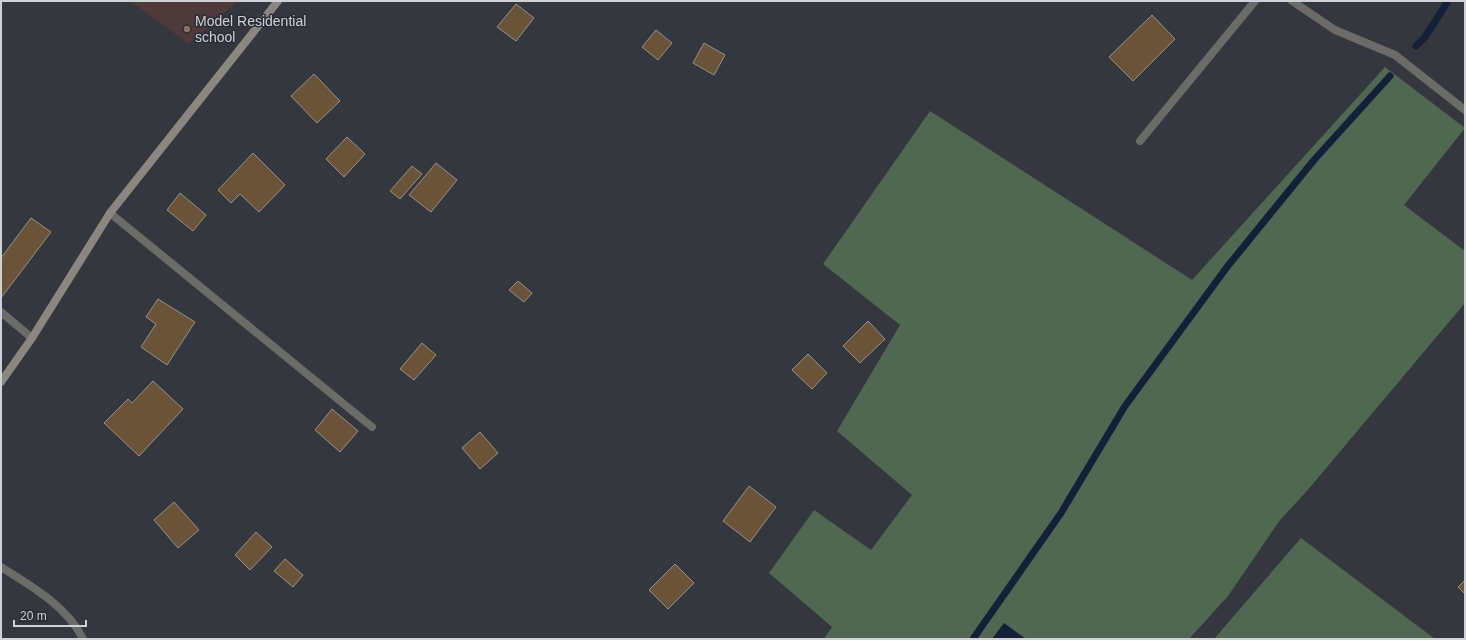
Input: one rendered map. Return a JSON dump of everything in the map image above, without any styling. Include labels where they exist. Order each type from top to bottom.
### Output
[{"type":"main road","points":[[1,382],[32,338],[110,213],[278,1]]},
{"type":"street","points":[[1140,141],[1255,1]]},
{"type":"street","points":[[1292,1],[1335,30],[1395,55],[1465,110]]},
{"type":"street","points":[[110,213],[372,427]]},
{"type":"street","points":[[1,312],[32,338]]},
{"type":"street","points":[[1,567],[36,589],[63,612],[80,632],[83,639]]},
{"type":"shaded area","name":"Model Residential school","points":[[130,1],[236,1],[189,44]]},
{"type":"green space","points":[[1385,67],[1465,128],[1404,205],[1465,251],[1465,303],[1306,492],[1280,520],[1228,596],[1189,639],[824,639],[832,627],[769,573],[814,510],[871,550],[912,495],[837,431],[900,325],[823,264],[930,111],[1192,280]]},
{"type":"green space","points":[[1301,538],[1435,639],[1214,639]]},
{"type":"water","points":[[1004,623],[1026,639],[992,639]]},
{"type":"building","points":[[516,4],[534,18],[516,41],[497,27]]},
{"type":"building","points":[[1152,15],[1175,39],[1133,81],[1109,57]]},
{"type":"building","points":[[656,30],[672,43],[658,60],[642,47]]},
{"type":"building","points":[[704,43],[725,55],[714,75],[693,63]]},
{"type":"building","points":[[314,74],[340,101],[317,123],[291,96]]},
{"type":"building","points":[[347,137],[365,154],[344,177],[326,159]]},
{"type":"building","points":[[253,153],[285,185],[259,212],[240,194],[231,203],[218,190]]},
{"type":"building","points":[[436,163],[457,180],[431,212],[409,195]]},
{"type":"building","points":[[412,166],[422,174],[400,199],[390,191]]},
{"type":"building","points":[[180,193],[206,215],[193,231],[167,210]]},
{"type":"building","points":[[31,218],[51,232],[1,298],[1,258]]},
{"type":"building","points":[[518,281],[532,293],[524,302],[509,290]]},
{"type":"building","points":[[158,299],[195,322],[167,365],[141,347],[156,324],[146,317]]},
{"type":"building","points":[[868,321],[885,339],[860,363],[843,346]]},
{"type":"building","points":[[422,343],[436,355],[414,380],[400,369]]},
{"type":"building","points":[[808,354],[827,373],[812,389],[792,370]]},
{"type":"building","points":[[153,381],[183,409],[139,456],[104,423],[128,399],[132,403]]},
{"type":"building","points":[[332,409],[358,431],[340,452],[315,430]]},
{"type":"building","points":[[480,432],[498,453],[480,469],[462,448]]},
{"type":"building","points":[[749,486],[776,507],[750,542],[723,521]]},
{"type":"building","points":[[174,502],[199,530],[178,548],[154,520]]},
{"type":"building","points":[[256,532],[272,547],[250,570],[235,555]]},
{"type":"building","points":[[285,559],[303,575],[293,587],[274,571]]},
{"type":"building","points":[[675,564],[694,583],[668,609],[649,590]]},
{"type":"building","points":[[1465,580],[1465,594],[1458,587]]},
{"type":"waterway","points":[[1416,46],[1425,37],[1448,1]]},
{"type":"waterway","points":[[973,639],[1061,513],[1125,406],[1227,267],[1314,160],[1390,76]]},
{"type":"place","name":"Model Residential school","points":[[187,29]]}]
